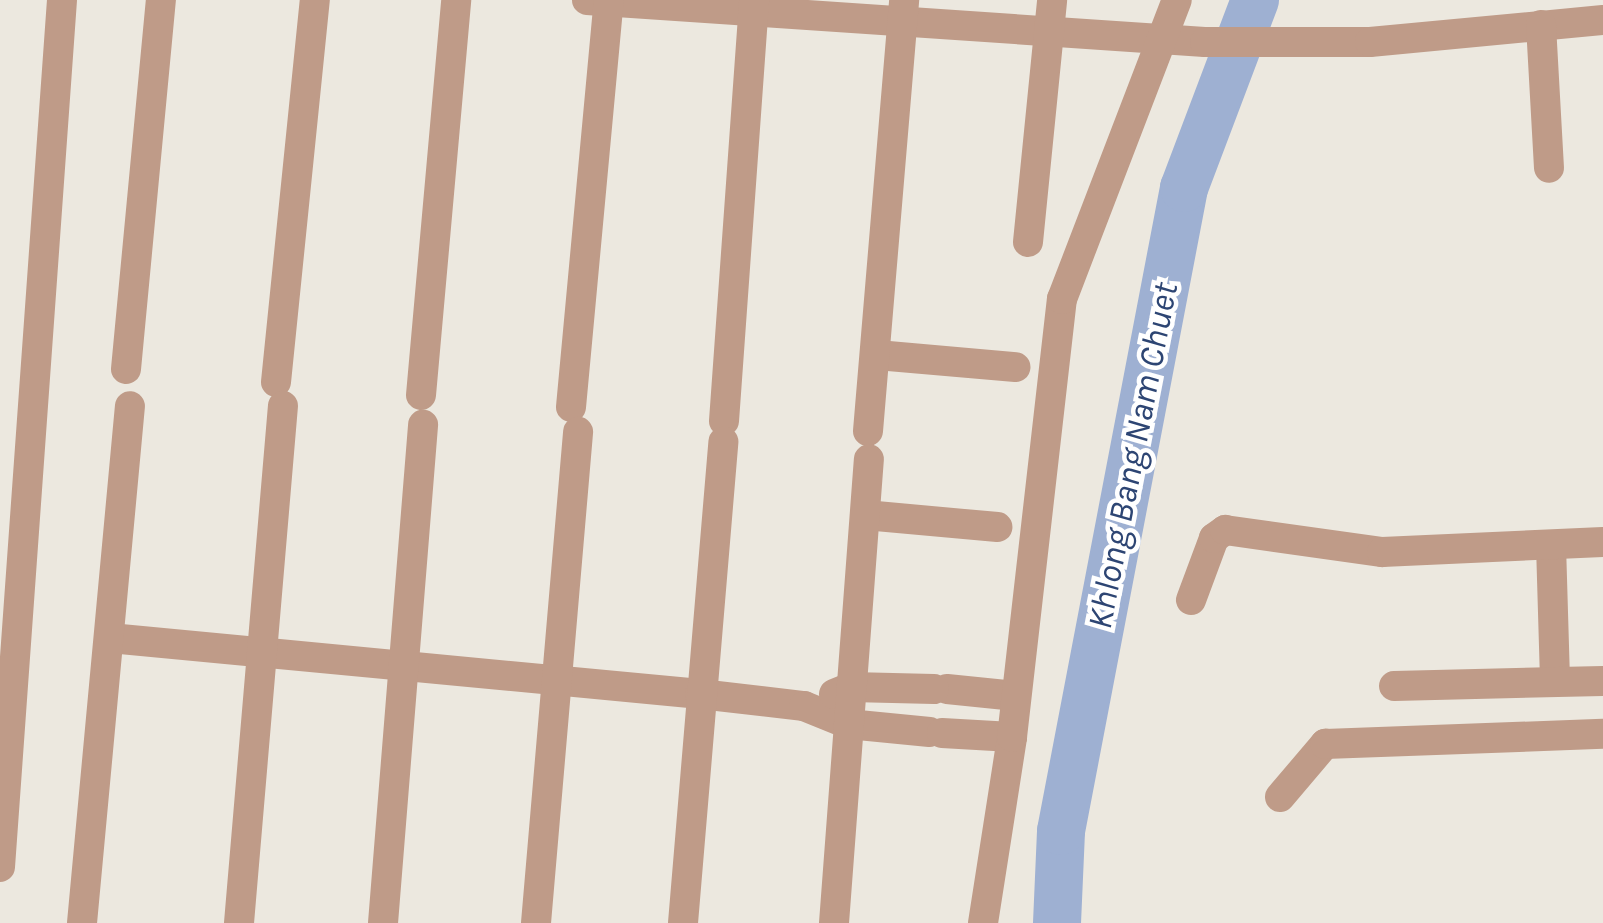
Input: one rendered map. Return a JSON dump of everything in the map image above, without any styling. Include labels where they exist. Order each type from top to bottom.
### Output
[{"type":"street","points":[[0,866],[62,0]]},
{"type":"street","points":[[126,369],[161,0]]},
{"type":"street","points":[[239,923],[315,0]]},
{"type":"street","points":[[384,923],[408,664],[422,410],[456,0]]},
{"type":"street","points":[[536,923],[575,420],[602,0],[903,11],[1050,32],[1206,42],[1370,42],[1603,20]]},
{"type":"street","points":[[1028,242],[1052,0]]},
{"type":"street","points":[[983,923],[1012,737],[1062,299],[1177,0]]},
{"type":"street","points":[[683,923],[754,6]]},
{"type":"street","points":[[834,923],[903,11]]},
{"type":"street","points":[[1541,25],[1549,168]]},
{"type":"street","points":[[877,355],[1016,367]]},
{"type":"street","points":[[82,923],[130,406]]},
{"type":"street","points":[[865,515],[997,526]]},
{"type":"street","points":[[1191,600],[1214,538],[1225,530],[1382,552],[1603,542]]},
{"type":"street","points":[[1552,544],[1555,682]]},
{"type":"street","points":[[110,638],[556,678],[804,706],[848,724],[1012,737]]},
{"type":"street","points":[[1394,686],[1603,681]]},
{"type":"street","points":[[804,706],[851,687],[1016,696]]},
{"type":"street","points":[[1280,798],[1324,744],[1603,734]]},
{"type":"waterway","name":"Khlong Bang Nam Chuet","points":[[1057,923],[1061,831],[1184,188],[1255,0]]}]
